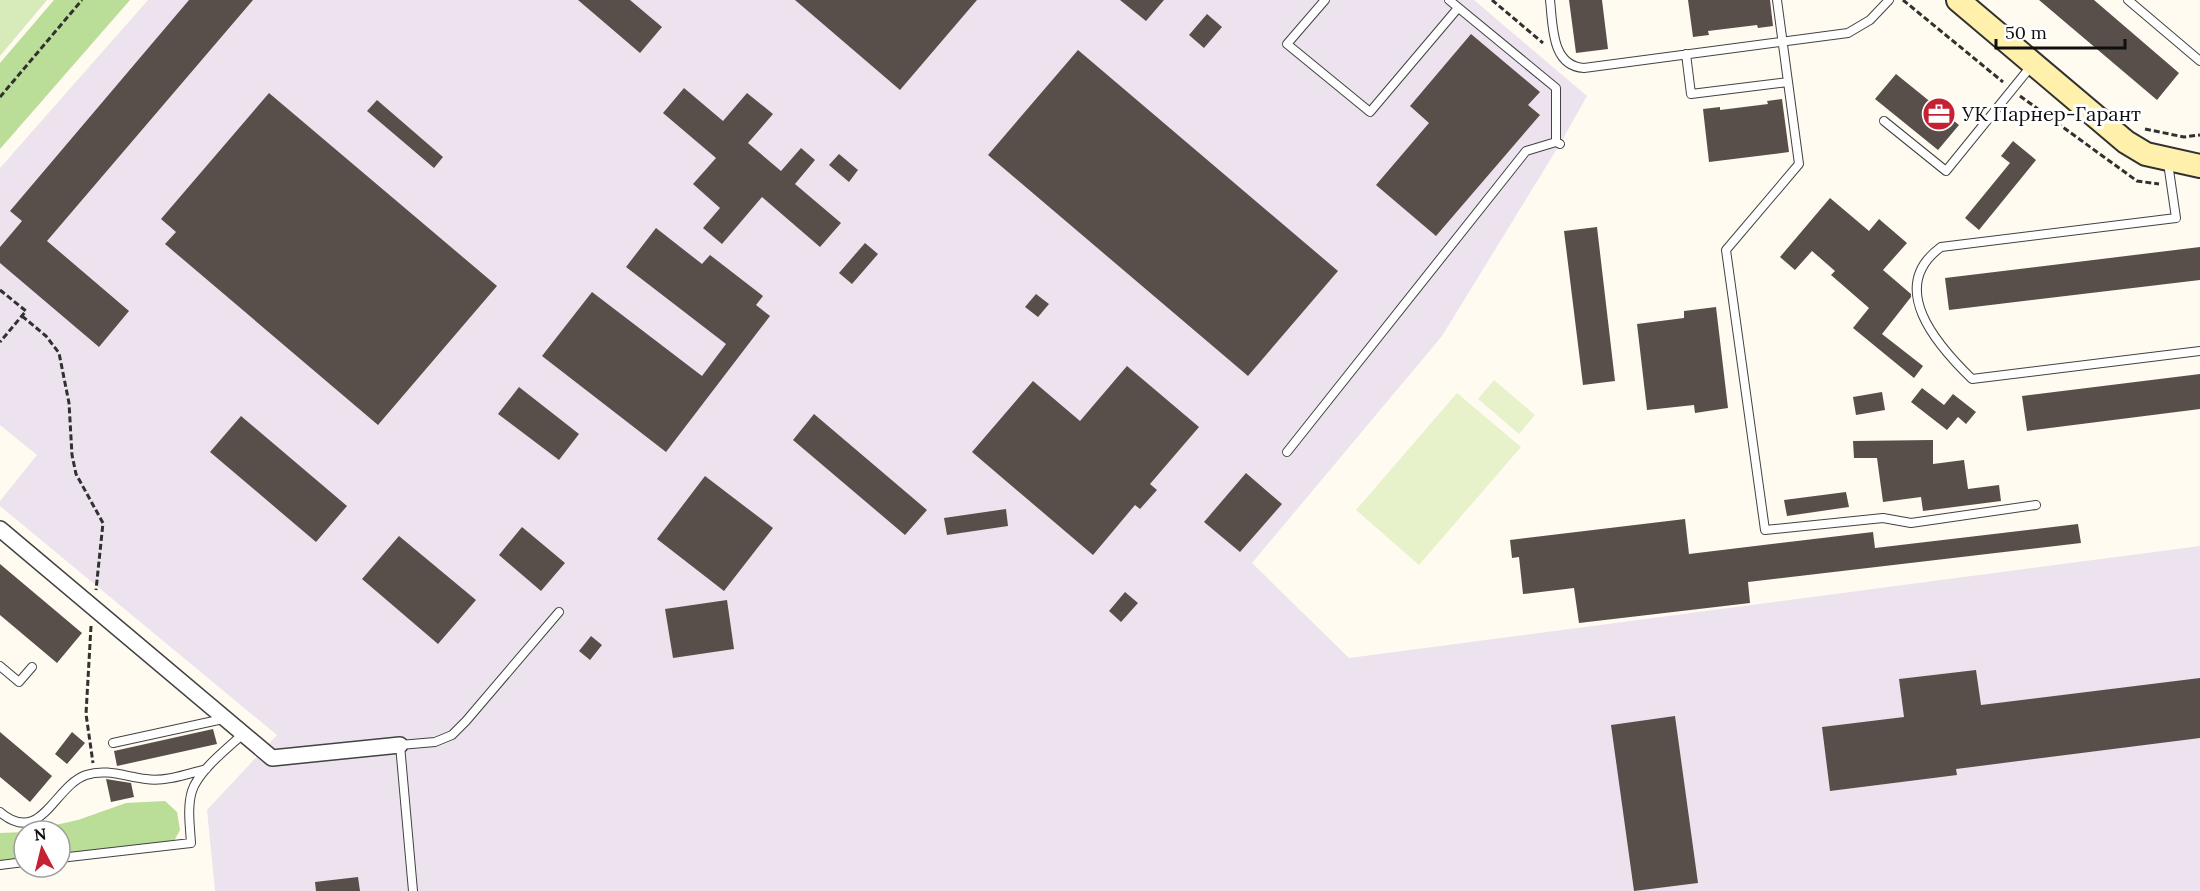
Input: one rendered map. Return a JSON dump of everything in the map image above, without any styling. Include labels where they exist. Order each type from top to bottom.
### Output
[{"type":"main road","points":[[1958,0],[2126,142],[2146,154],[2200,166]]},
{"type":"street","points":[[0,529],[272,758],[400,745]]},
{"type":"lane","points":[[1325,0],[1287,44],[1370,112],[1458,8]]},
{"type":"lane","points":[[1287,452],[1526,151],[1558,143],[1556,88],[1449,0]]},
{"type":"lane","points":[[1550,0],[1556,44],[1564,61],[1574,68],[1848,33],[1870,20],[1889,0]]},
{"type":"lane","points":[[1777,0],[1798,164],[1726,250],[1765,531],[1882,518],[1911,523],[2036,505]]},
{"type":"lane","points":[[2128,0],[2200,61]]},
{"type":"lane","points":[[1686,54],[1691,94],[1788,82]]},
{"type":"lane","points":[[1884,121],[1946,171],[2032,64]]},
{"type":"lane","points":[[2167,160],[2176,218],[1941,247],[1928,256],[1917,274],[1918,303],[1928,326],[1945,353],[1972,379],[2200,351]]},
{"type":"lane","points":[[413,891],[400,745],[435,742],[452,735],[559,612]]},
{"type":"lane","points":[[0,666],[19,682],[32,667]]},
{"type":"lane","points":[[113,742],[225,718]]},
{"type":"lane","points":[[72,857],[191,843],[189,812],[192,789],[206,769],[243,734]]},
{"type":"lane","points":[[0,812],[7,818],[24,824],[40,818],[72,784],[86,775],[105,772],[127,774],[147,780],[178,777],[206,769]]},
{"type":"path","points":[[0,97],[82,0]]},
{"type":"path","points":[[1492,0],[1564,61]]},
{"type":"path","points":[[1903,0],[2012,90],[2137,181],[2172,186]]},
{"type":"path","points":[[0,290],[26,311],[0,342]]},
{"type":"path","points":[[22,316],[46,336],[58,353],[69,403],[72,455],[76,474],[103,523],[88,646],[86,714],[94,774]]},
{"type":"shaded area","points":[[148,0],[1474,0],[1587,96],[1442,336],[1252,563],[1349,658],[2200,546],[2200,891],[215,891],[207,810],[277,735],[0,506],[0,501],[37,455],[0,425],[0,168]]},
{"type":"green space","points":[[0,0],[47,0],[0,56]]},
{"type":"green space","points":[[54,0],[130,0],[0,149],[0,63]]},
{"type":"green space","points":[[1494,380],[1535,415],[1519,434],[1478,399]]},
{"type":"green space","points":[[1457,393],[1521,447],[1419,565],[1356,510]]},
{"type":"green space","points":[[165,801],[177,812],[180,830],[173,843],[72,855],[72,821],[126,803]]},
{"type":"green space","points":[[12,832],[12,862],[0,863],[0,833]]},
{"type":"building","points":[[189,0],[253,0],[47,241],[129,311],[99,347],[0,263],[0,247],[22,221],[10,211]]},
{"type":"building","points":[[578,0],[630,0],[662,27],[640,53]]},
{"type":"building","points":[[795,0],[977,0],[900,90]]},
{"type":"building","points":[[1120,0],[1164,0],[1146,21]]},
{"type":"building","points":[[1569,0],[1602,0],[1608,49],[1576,53]]},
{"type":"building","points":[[1688,0],[1770,0],[1773,26],[1758,28],[1757,25],[1708,31],[1709,35],[1693,37]]},
{"type":"building","points":[[2039,0],[2094,0],[2179,73],[2157,100]]},
{"type":"building","points":[[1207,14],[1222,27],[1204,48],[1189,35]]},
{"type":"building","points":[[1471,34],[1540,92],[1528,105],[1540,115],[1436,236],[1376,185],[1429,123],[1410,106]]},
{"type":"building","points":[[1078,50],[1338,271],[1248,376],[988,155]]},
{"type":"building","points":[[1896,74],[1959,125],[1938,150],[1875,99]]},
{"type":"building","points":[[684,88],[723,121],[747,93],[773,114],[748,143],[781,171],[801,148],[815,160],[795,184],[841,223],[820,247],[762,197],[722,244],[703,228],[720,208],[693,184],[716,158],[663,113]]},
{"type":"building","points":[[269,93],[497,286],[378,425],[165,244],[176,232],[161,219]]},
{"type":"building","points":[[1782,99],[1789,152],[1709,162],[1703,109],[1720,107],[1720,110],[1768,104],[1767,101]]},
{"type":"building","points":[[377,100],[443,157],[434,168],[367,111]]},
{"type":"building","points":[[2013,141],[2036,160],[1979,230],[1965,218],[2010,163],[2001,156]]},
{"type":"building","points":[[839,154],[858,170],[849,182],[829,165]]},
{"type":"building","points":[[1830,198],[1869,231],[1879,219],[1907,243],[1883,270],[1911,294],[1911,297],[1882,334],[1923,366],[1914,378],[1853,328],[1869,308],[1831,275],[1835,271],[1812,251],[1795,270],[1780,257]]},
{"type":"building","points":[[1597,227],[1615,381],[1583,385],[1564,231]]},
{"type":"building","points":[[656,228],[702,264],[710,255],[763,296],[756,305],[770,316],[666,452],[542,356],[592,292],[702,376],[726,344],[626,267]]},
{"type":"building","points":[[865,243],[878,254],[852,284],[839,273]]},
{"type":"building","points":[[2200,247],[2200,280],[1949,310],[1945,278]]},
{"type":"building","points":[[1036,294],[1049,304],[1038,317],[1025,307]]},
{"type":"building","points":[[1716,307],[1728,408],[1695,413],[1694,405],[1647,410],[1637,324],[1684,318],[1684,311]]},
{"type":"building","points":[[1127,366],[1199,427],[1150,484],[1157,490],[1140,509],[1135,505],[1093,555],[972,452],[1033,381],[1080,421]]},
{"type":"building","points":[[2200,374],[2200,409],[2027,431],[2022,396]]},
{"type":"building","points":[[519,387],[579,434],[559,460],[498,414]]},
{"type":"building","points":[[1922,388],[1944,405],[1953,394],[1976,412],[1966,424],[1958,417],[1947,430],[1911,402]]},
{"type":"building","points":[[1882,392],[1885,410],[1856,415],[1853,397]]},
{"type":"building","points":[[814,414],[927,510],[905,535],[793,440]]},
{"type":"building","points":[[241,416],[347,506],[316,542],[210,452]]},
{"type":"building","points":[[1933,440],[1933,464],[1964,460],[1968,489],[1999,485],[2001,501],[1923,511],[1921,497],[1883,502],[1877,458],[1854,458],[1853,441]]},
{"type":"building","points":[[1246,473],[1282,504],[1240,552],[1204,522]]},
{"type":"building","points":[[705,476],[773,528],[724,591],[657,539]]},
{"type":"building","points":[[1846,492],[1849,507],[1787,516],[1784,500]]},
{"type":"building","points":[[1006,509],[1008,526],[947,535],[944,518]]},
{"type":"building","points":[[1685,519],[1689,554],[1873,532],[1875,548],[2078,524],[2081,543],[1748,582],[1750,603],[1579,623],[1574,588],[1523,594],[1519,557],[1512,558],[1510,540]]},
{"type":"building","points":[[522,527],[565,563],[541,591],[499,555]]},
{"type":"building","points":[[399,536],[476,600],[438,644],[362,579]]},
{"type":"building","points":[[0,564],[82,633],[57,663],[0,615]]},
{"type":"building","points":[[1125,592],[1138,603],[1121,622],[1109,611]]},
{"type":"building","points":[[727,600],[734,649],[673,658],[665,609]]},
{"type":"building","points":[[591,636],[602,645],[590,660],[579,651]]},
{"type":"building","points":[[1976,670],[1981,705],[2200,678],[2200,738],[1956,769],[1957,775],[1830,791],[1822,727],[1904,717],[1899,679]]},
{"type":"building","points":[[1675,716],[1698,883],[1634,891],[1611,725]]},
{"type":"building","points":[[213,729],[217,744],[117,766],[114,751]]},
{"type":"building","points":[[0,732],[52,776],[30,802],[0,777]]},
{"type":"building","points":[[72,732],[85,743],[67,764],[55,754]]},
{"type":"building","points":[[106,779],[131,783],[134,797],[111,802]]},
{"type":"building","points":[[358,877],[360,891],[316,891],[315,882]]},
{"type":"place","name":"УК Парнер-Гарант","points":[[1939,114]]}]
